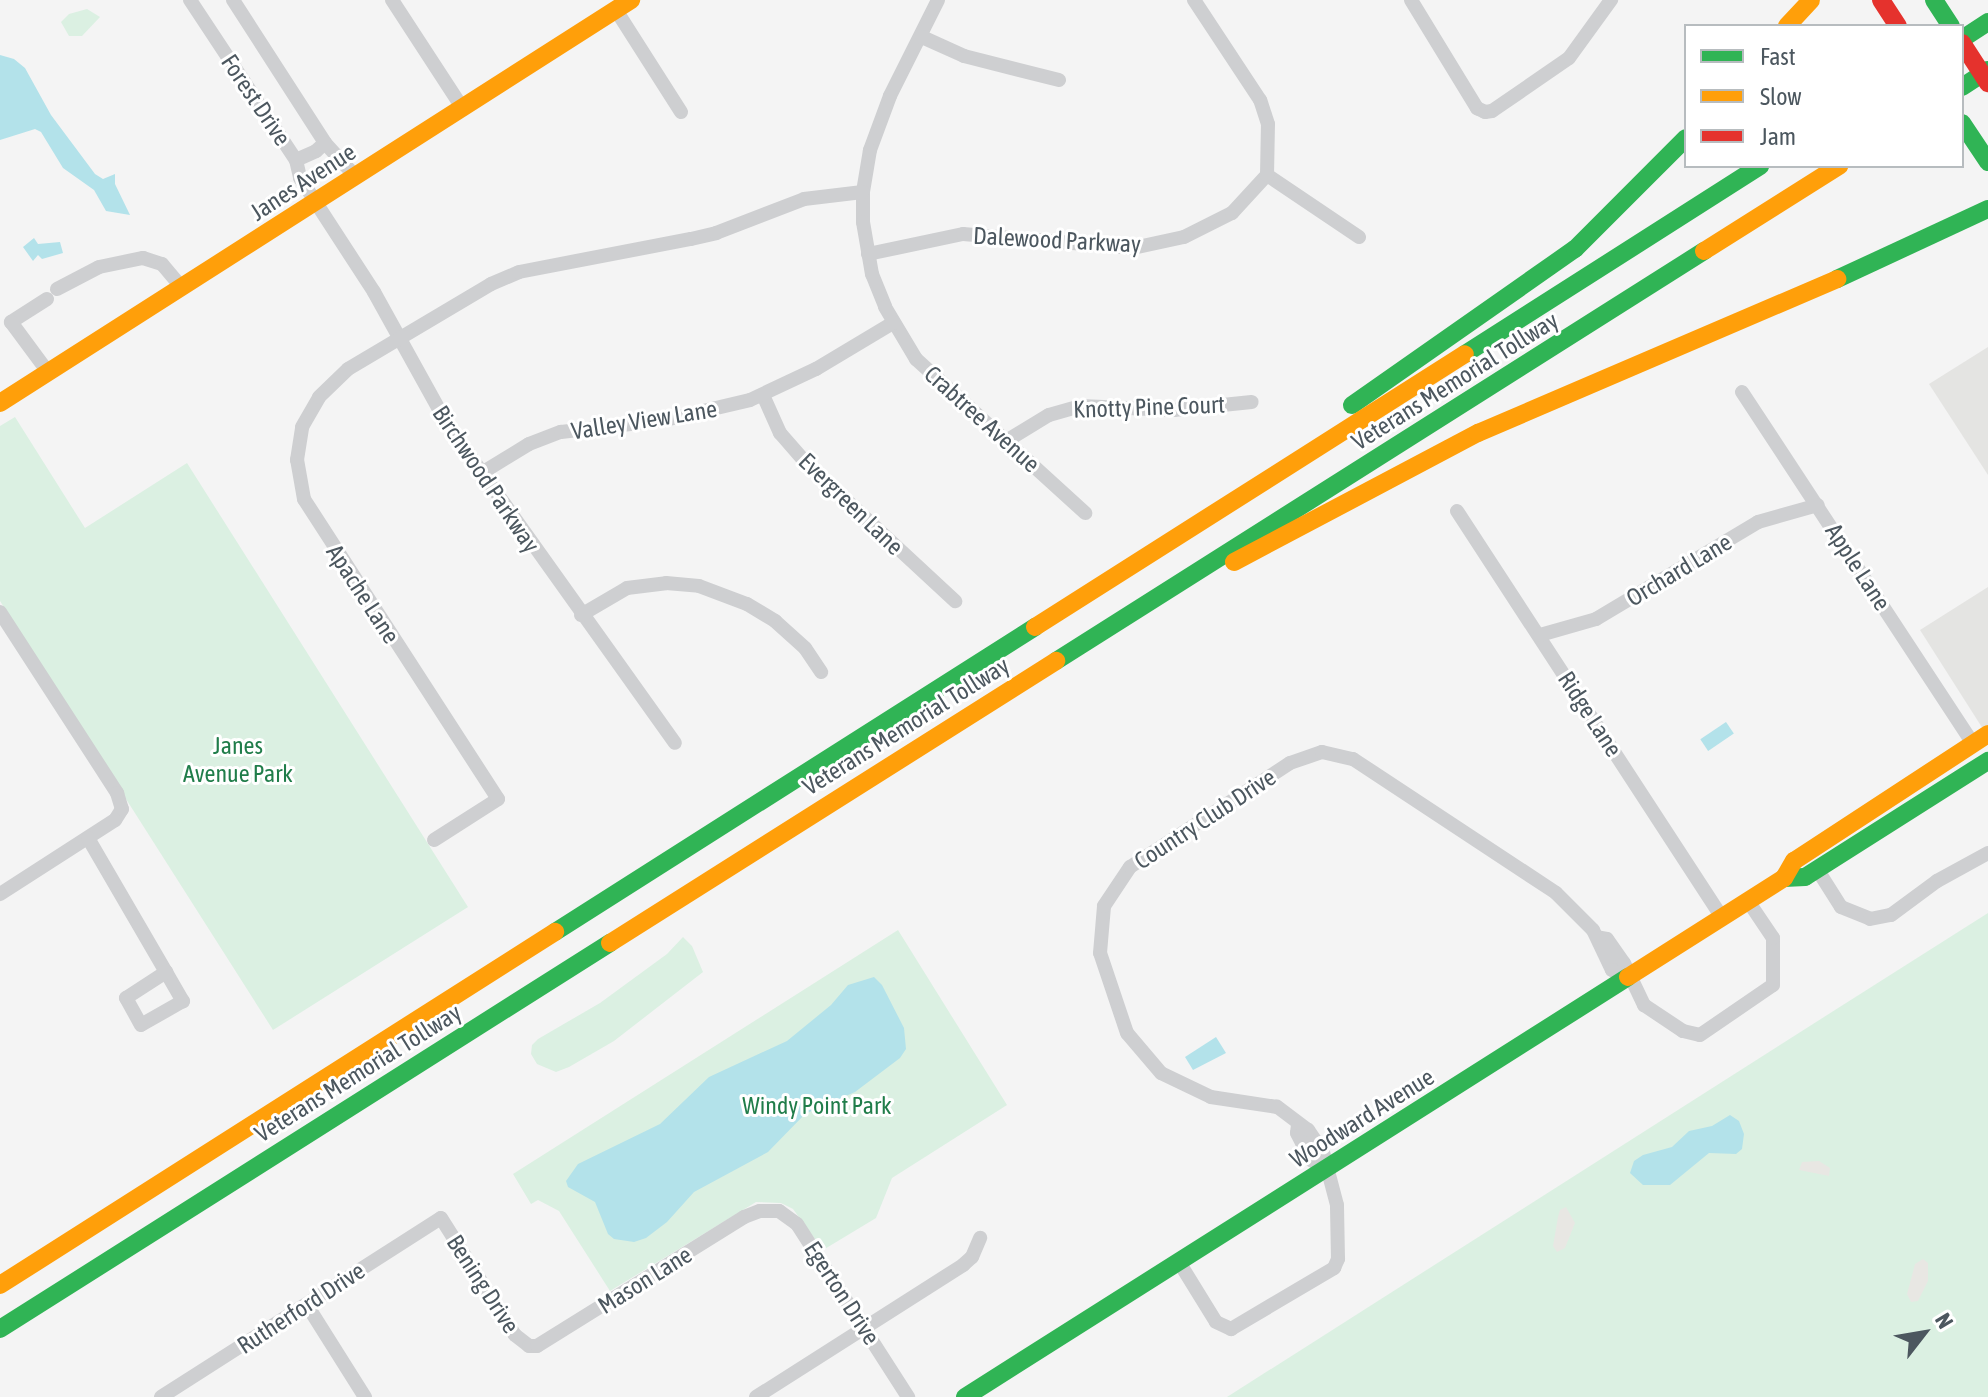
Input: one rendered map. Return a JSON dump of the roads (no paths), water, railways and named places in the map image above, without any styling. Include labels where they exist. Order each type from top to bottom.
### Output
[{"type":"main road","points":[[1789,24],[1811,0]]},
{"type":"main road","points":[[1881,0],[1897,24]]},
{"type":"main road","points":[[1934,0],[1950,24]]},
{"type":"main road","name":"Janes Avenue","points":[[0,403],[623,5]]},
{"type":"main road","points":[[1964,40],[1988,22]]},
{"type":"main road","points":[[1964,44],[1988,83]]},
{"type":"main road","points":[[1964,86],[1988,70]]},
{"type":"main road","points":[[1967,130],[1988,162]]},
{"type":"main road","points":[[1214,511],[1273,459],[1575,249],[1684,140]]},
{"type":"main road","name":"Veterans Memorial Tollway","points":[[0,1285],[1757,168]]},
{"type":"main road","name":"Veterans Memorial Tollway","points":[[0,1329],[1836,168]]},
{"type":"main road","points":[[1189,575],[1244,559],[1478,433],[1935,236],[1988,209]]},
{"type":"main road","points":[[1935,236],[1988,223]]},
{"type":"main road","name":"Woodward Avenue","points":[[965,1397],[1784,878],[1794,861],[1980,739]]},
{"type":"main road","name":"Woodward Avenue","points":[[1784,878],[1805,877],[1988,763]]},
{"type":"main road","points":[[0,1274],[68,1241]]},
{"type":"main road","points":[[0,1335],[66,1288]]},
{"type":"street","name":"Forest Drive","points":[[190,0],[296,160],[300,178],[316,202]]},
{"type":"street","points":[[233,0],[325,143],[356,177]]},
{"type":"street","points":[[392,0],[463,109]]},
{"type":"street","name":"Crabtree Avenue","points":[[938,0],[878,123],[863,192],[868,254],[877,289],[893,323],[929,372],[1085,513]]},
{"type":"street","points":[[1194,0],[1266,114],[1270,138],[1267,175],[1359,237]]},
{"type":"street","points":[[1411,0],[1477,108],[1485,112],[1492,111],[1569,58],[1611,0]]},
{"type":"street","points":[[623,5],[681,112]]},
{"type":"street","points":[[922,37],[964,56],[1059,80]]},
{"type":"street","points":[[296,160],[325,143]]},
{"type":"street","name":"Dalewood Parkway","points":[[868,254],[963,234],[1110,248],[1154,245],[1184,237],[1217,222],[1244,203],[1267,175]]},
{"type":"street","points":[[400,338],[491,284],[519,272],[716,233],[804,199],[863,192]]},
{"type":"street","name":"Birchwood Parkway","points":[[316,202],[480,474],[675,743]]},
{"type":"street","points":[[48,372],[11,322],[52,294],[99,267],[143,258],[162,264],[182,288]]},
{"type":"street","name":"Valley View Lane","points":[[480,474],[529,444],[561,432],[697,415],[763,395],[816,369],[893,323]]},
{"type":"street","name":"Apache Lane","points":[[400,338],[348,369],[319,397],[302,427],[298,474],[309,510],[498,799],[434,840]]},
{"type":"street","name":"Apple Lane","points":[[1742,392],[1980,739]]},
{"type":"street","name":"Evergreen Lane","points":[[763,395],[780,433],[805,462],[955,601]]},
{"type":"street","name":"Knotty Pine Court","points":[[1006,441],[1049,415],[1080,406],[1174,410],[1252,402]]},
{"type":"street","name":"Orchard Lane","points":[[1540,635],[1596,619],[1758,522],[1818,505]]},
{"type":"street","name":"Ridge Lane","points":[[1457,511],[1722,918]]},
{"type":"street","points":[[581,615],[627,588],[666,583],[699,586],[747,604],[775,621],[805,648],[821,672]]},
{"type":"street","points":[[0,612],[120,801],[119,815],[0,894]]},
{"type":"street","name":"Country Club Drive","points":[[1325,1169],[1311,1160],[1297,1133],[1298,1125],[1277,1107],[1196,1092],[1155,1066],[1134,1044],[1122,1020],[1103,968],[1099,937],[1111,892],[1130,867],[1296,759],[1322,752],[1353,759],[1556,893],[1597,937],[1607,939],[1624,963],[1628,978],[1644,1005],[1683,1031],[1700,1035],[1773,985],[1773,938],[1748,901]]},
{"type":"street","points":[[88,838],[166,972]]},
{"type":"street","points":[[1817,869],[1841,907],[1870,919],[1891,915],[1937,881],[1988,853]]},
{"type":"street","points":[[1179,1262],[1216,1322],[1231,1329],[1334,1268],[1338,1259],[1337,1205],[1325,1169]]},
{"type":"street","name":"Egerton Drive","points":[[760,1211],[779,1211],[797,1224],[908,1397]]},
{"type":"street","name":"Mason Lane","points":[[529,1346],[545,1343],[744,1217],[760,1211]]},
{"type":"street","name":"Bening Drive","points":[[441,1218],[515,1335],[529,1346]]},
{"type":"street","name":"Rutherford Drive","points":[[161,1397],[441,1218]]},
{"type":"street","points":[[756,1397],[963,1265],[972,1257],[980,1238]]},
{"type":"street","points":[[307,1305],[365,1397]]},
{"type":"water","points":[[0,55],[14,59],[25,68],[51,115],[95,174],[103,179],[115,174],[115,184],[130,215],[106,211],[94,190],[63,168],[41,132],[35,129],[0,140]]},
{"type":"water","points":[[34,238],[38,244],[60,242],[63,253],[42,259],[38,255],[33,261],[23,247]]},
{"type":"water","points":[[1726,722],[1734,734],[1708,751],[1700,739]]},
{"type":"water","points":[[874,977],[882,985],[904,1028],[906,1049],[900,1058],[855,1092],[805,1114],[768,1152],[694,1192],[667,1222],[646,1238],[634,1242],[614,1239],[608,1234],[595,1202],[568,1187],[566,1181],[578,1164],[660,1124],[709,1077],[787,1041],[831,1005],[848,985]]},
{"type":"water","points":[[1216,1037],[1226,1053],[1193,1070],[1185,1057]]},
{"type":"water","points":[[1730,1115],[1739,1121],[1744,1134],[1742,1149],[1736,1154],[1709,1153],[1670,1185],[1643,1185],[1630,1173],[1634,1161],[1643,1155],[1672,1147],[1689,1131],[1712,1126]]},
{"type":"park label","name":"Janes Avenue Park","points":[[238,760]]},
{"type":"park label","name":"Windy Point Park","points":[[817,1106]]}]
